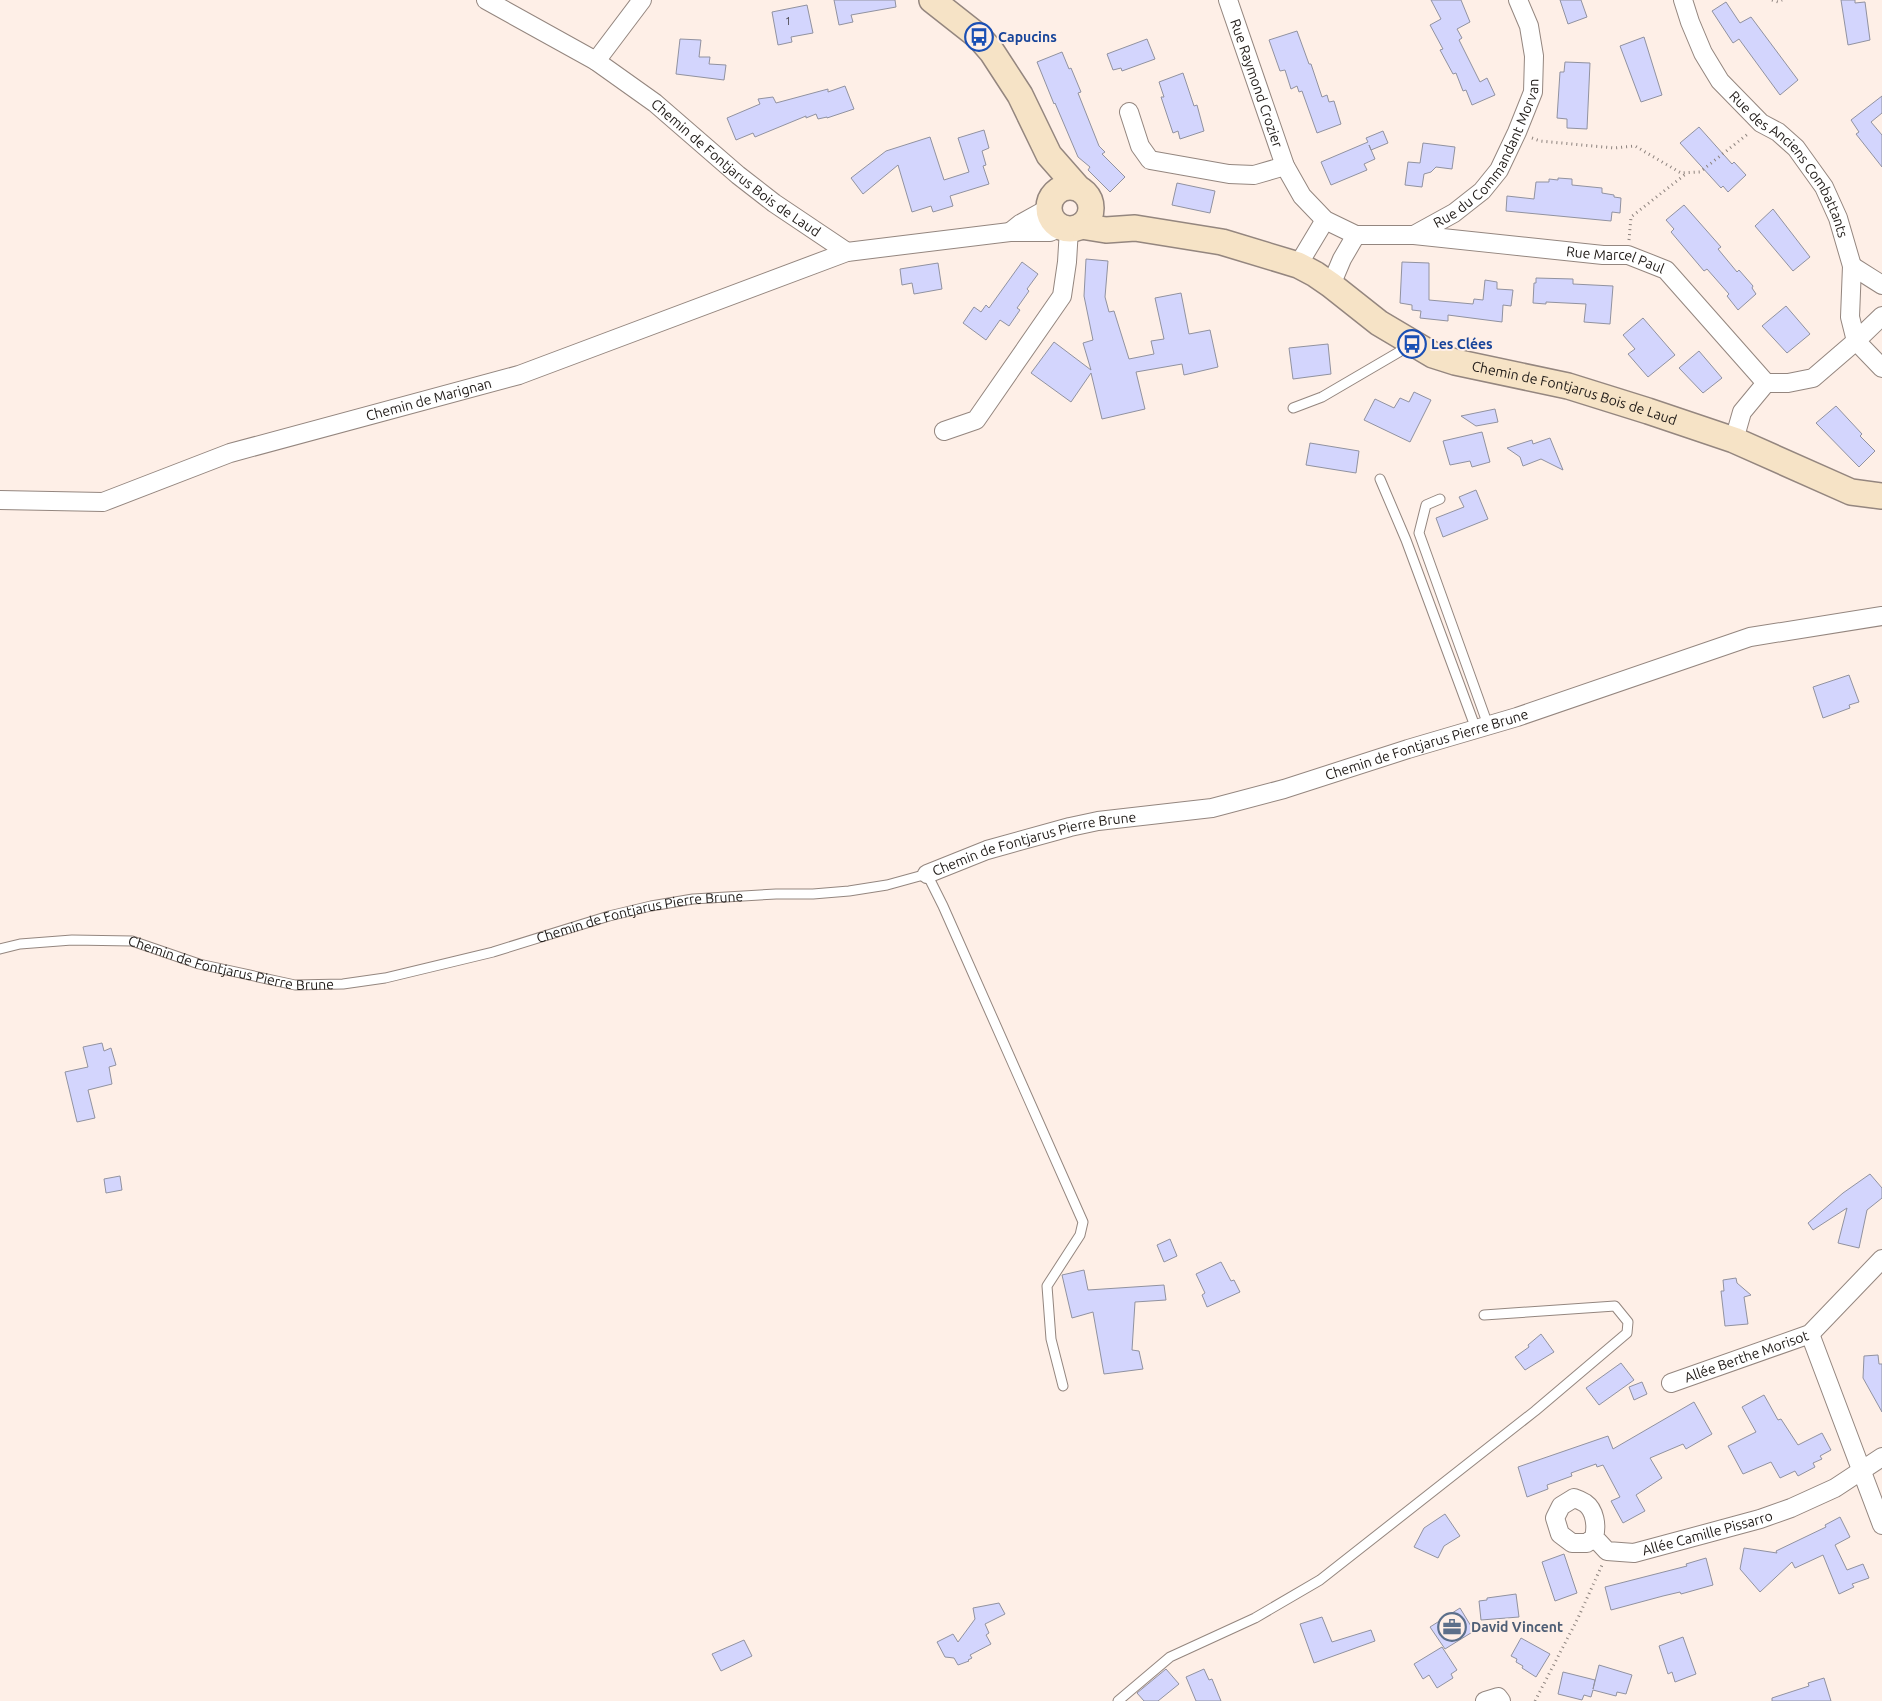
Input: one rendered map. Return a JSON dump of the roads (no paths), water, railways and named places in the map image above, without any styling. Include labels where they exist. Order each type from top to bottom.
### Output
[{"type":"street","name":"Chemin de Fontjarus Bois de Laud","points":[[486,0],[596,60],[655,103],[774,203],[848,252]]},
{"type":"street","points":[[596,60],[642,0]]},
{"type":"street","points":[[932,0],[979,36],[992,52],[1020,95],[1049,155],[1069,210],[1067,262],[1062,296],[976,420],[944,430]]},
{"type":"street","name":"Rue Raymond Crozier","points":[[1228,0],[1285,166],[1302,196],[1325,220]]},
{"type":"street","name":"Rue du Commandant Morvan","points":[[1325,220],[1356,235],[1414,235],[1454,213],[1482,192],[1499,170],[1533,92],[1534,56],[1530,26],[1518,0]]},
{"type":"street","name":"Rue des Anciens Combattants","points":[[1683,0],[1703,54],[1720,82],[1761,123],[1778,132],[1796,148],[1824,186],[1838,218],[1852,266],[1850,317],[1856,341]]},
{"type":"street","name":"Rue Raymond Crozier","points":[[1129,112],[1140,146],[1150,160],[1229,174],[1254,175],[1285,166]]},
{"type":"street","name":"Chemin de Fontjarus Bois de Laud","points":[[1069,210],[1106,230],[1135,228],[1222,242],[1298,265],[1331,285],[1379,323],[1434,355],[1454,362],[1568,386],[1734,440],[1851,492],[1882,496]]},
{"type":"street","points":[[848,252],[1010,232],[1026,220],[1069,210]]},
{"type":"street","points":[[1298,265],[1325,220]]},
{"type":"street","points":[[1331,285],[1342,259],[1356,235]]},
{"type":"street","name":"Rue Marcel Paul","points":[[1414,235],[1603,255],[1628,255],[1666,270],[1766,383]]},
{"type":"street","name":"Chemin de Marignan","points":[[0,500],[102,502],[230,453],[519,375],[848,252]]},
{"type":"street","points":[[1852,266],[1882,285]]},
{"type":"street","points":[[1734,440],[1742,412],[1766,383],[1788,383],[1813,378],[1882,316]]},
{"type":"street","points":[[1856,341],[1882,368]]},
{"type":"street","name":"Chemin de Fontjarus Pierre Brune","points":[[927,874],[987,850],[1098,820],[1212,808],[1241,801],[1482,727],[1750,637],[1882,616]]},
{"type":"street","name":"Allée Berthe Morisot","points":[[1671,1383],[1810,1334],[1882,1259]]},
{"type":"street","points":[[1810,1334],[1882,1526]]},
{"type":"street","name":"Allée Camille Pissarro","points":[[1594,1537],[1607,1552],[1634,1554],[1760,1519],[1791,1508],[1836,1488],[1882,1457]]},
{"type":"street","points":[[1574,1498],[1586,1503],[1594,1516],[1596,1528],[1594,1537],[1587,1543],[1572,1543],[1560,1534],[1555,1518],[1561,1506],[1574,1498]]},
{"type":"street","points":[[1485,1701],[1498,1697],[1501,1701]]},
{"type":"lane","points":[[1293,408],[1322,398],[1398,352],[1406,340]]},
{"type":"lane","points":[[1380,479],[1482,727]]},
{"type":"lane","points":[[1440,499],[1426,505],[1419,533],[1482,727]]},
{"type":"lane","points":[[927,874],[943,906],[1083,1222],[1080,1235],[1048,1286],[1050,1339],[1063,1386]]},
{"type":"lane","name":"Chemin de Fontjarus Pierre Brune","points":[[0,949],[20,944],[72,940],[132,941],[200,964],[295,985],[343,984],[385,978],[493,952],[609,916],[650,906],[693,899],[850,891],[887,885],[927,874]]},
{"type":"lane","points":[[1118,1701],[1170,1656],[1255,1618],[1320,1580],[1535,1411],[1627,1333],[1628,1322],[1615,1306],[1484,1314]]},
{"type":"place","name":"Capucins","points":[[979,37]]},
{"type":"place","name":"Les Clées","points":[[1412,344]]},
{"type":"place","name":"David Vincent","points":[[1452,1627]]}]
